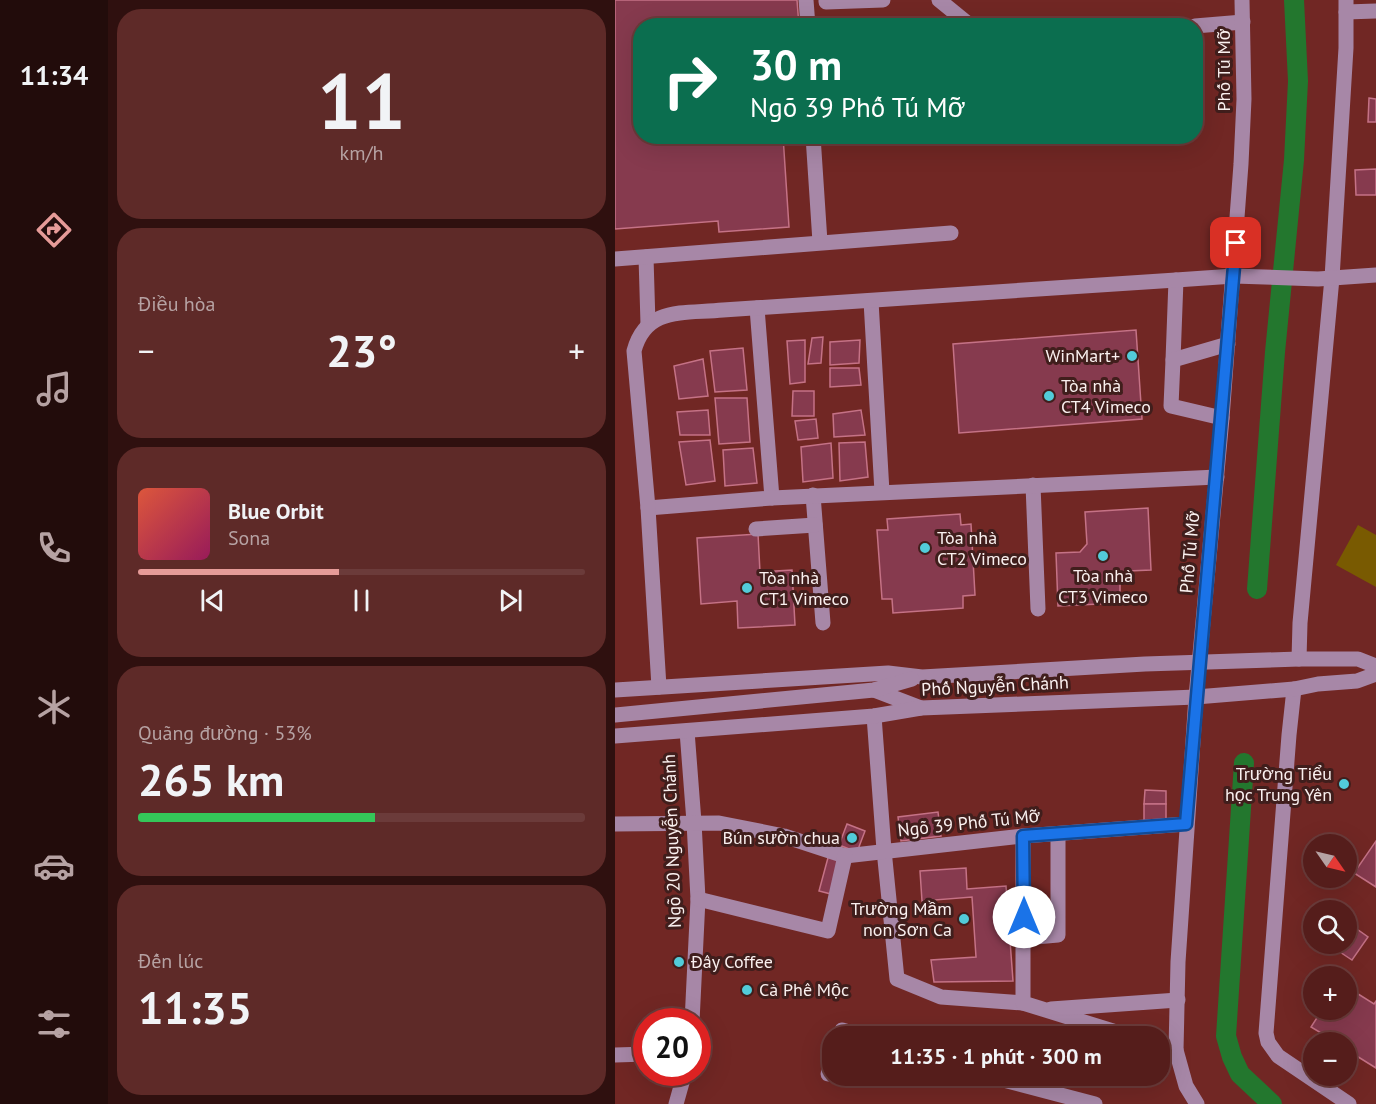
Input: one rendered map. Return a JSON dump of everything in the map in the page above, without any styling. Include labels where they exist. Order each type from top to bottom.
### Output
[{"type":"street","points":[[806,0],[807,18]]},
{"type":"street","points":[[826,0],[826,2],[883,0]]},
{"type":"street","points":[[939,0],[961,18]]},
{"type":"street","name":"Phố Tú Mỡ","points":[[1197,1104],[1186,1086],[1178,1061],[1176,1050],[1178,1000],[1186,824],[1233,276],[1244,99],[1242,0]]},
{"type":"street","points":[[1299,659],[1325,279],[1345,60],[1346,6],[1376,11]]},
{"type":"street","points":[[1203,25],[1243,22]]},
{"type":"street","points":[[814,144],[820,242]]},
{"type":"street","points":[[615,259],[951,232]]},
{"type":"street","points":[[646,256],[648,324]]},
{"type":"street","points":[[659,687],[648,508],[634,351],[638,336],[648,324],[662,316],[757,308],[1233,276],[1325,279],[1376,275]]},
{"type":"street","points":[[1176,280],[1171,406],[1222,418]]},
{"type":"street","points":[[871,301],[882,492]]},
{"type":"street","points":[[757,308],[773,498]]},
{"type":"street","points":[[1173,360],[1228,344]]},
{"type":"street","points":[[648,508],[813,495],[1217,477]]},
{"type":"street","points":[[1033,485],[1038,609]]},
{"type":"street","points":[[813,495],[823,623]]},
{"type":"street","points":[[756,529],[815,525]]},
{"type":"street","name":"Phố Nguyễn Chánh","points":[[615,690],[888,673],[922,677],[1299,659],[1358,658],[1376,666]]},
{"type":"street","name":"Phố Nguyễn Chánh","points":[[615,736],[875,716],[921,708],[1196,697],[1357,681],[1376,674]]},
{"type":"street","points":[[615,715],[874,690],[922,677]]},
{"type":"street","points":[[1294,689],[1266,1033],[1268,1042],[1278,1056],[1349,1104]]},
{"type":"street","points":[[874,690],[921,708]]},
{"type":"street","points":[[875,716],[884,850],[897,979],[941,997],[1023,1004],[1096,1026]]},
{"type":"street","name":"Ngõ 20 Nguyễn Chánh","points":[[687,731],[698,899],[693,1008]]},
{"type":"street","points":[[615,824],[719,823],[784,836],[845,856],[828,931],[698,899]]},
{"type":"street","name":"Ngõ 39 Phố Tú Mỡ","points":[[845,856],[1023,836],[1186,824]]},
{"type":"street","name":"Ngõ 39 Phố Tú Mỡ","points":[[1024,938],[1058,935],[1058,834]]},
{"type":"street","points":[[1023,836],[1023,1004]]},
{"type":"street","points":[[1042,1010],[1178,1000]]},
{"type":"street","points":[[1170,1049],[1176,1050]]},
{"type":"street","points":[[615,1055],[633,1054]]},
{"type":"street","points":[[676,1104],[681,1086]]},
{"type":"street","points":[[1026,1086],[1095,1104]]},
{"type":"shaded area","points":[[1358,525],[1376,535],[1376,587],[1336,565]]},
{"type":"building","points":[[615,0],[797,0],[798,18],[633,18],[633,144],[784,144],[789,227],[719,232],[718,221],[615,229]]},
{"type":"building","points":[[1369,98],[1376,99],[1376,122],[1368,122]]},
{"type":"building","points":[[1376,169],[1376,195],[1356,195],[1355,170]]},
{"type":"building","name":"Tòa nhà CT4 Vimeco","points":[[1136,330],[1142,419],[959,433],[953,344]]},
{"type":"building","points":[[823,337],[821,363],[808,364],[812,338]]},
{"type":"building","points":[[805,340],[805,382],[790,384],[787,341]]},
{"type":"building","points":[[860,340],[859,363],[830,365],[830,342]]},
{"type":"building","points":[[743,348],[747,390],[715,392],[710,351]]},
{"type":"building","points":[[703,359],[708,396],[679,399],[674,366]]},
{"type":"building","points":[[830,368],[859,368],[861,385],[830,387]]},
{"type":"building","points":[[793,391],[814,391],[814,416],[792,416]]},
{"type":"building","points":[[715,398],[747,398],[750,442],[719,444]]},
{"type":"building","points":[[708,410],[710,435],[680,435],[677,412]]},
{"type":"building","points":[[861,410],[865,435],[834,437],[833,414]]},
{"type":"building","points":[[816,419],[818,438],[798,440],[795,421]]},
{"type":"building","points":[[710,440],[715,481],[686,485],[679,442]]},
{"type":"building","points":[[865,442],[868,477],[840,481],[839,443]]},
{"type":"building","points":[[831,443],[833,478],[803,482],[801,447]]},
{"type":"building","points":[[753,448],[757,483],[725,486],[723,450]]},
{"type":"building","name":"Tòa nhà CT3 Vimeco","points":[[1148,508],[1151,570],[1128,571],[1120,585],[1120,603],[1058,606],[1056,553],[1080,552],[1087,544],[1085,512]]},
{"type":"building","name":"Tòa nhà CT2 Vimeco","points":[[960,514],[961,525],[971,524],[975,595],[963,596],[963,608],[893,613],[892,599],[882,599],[877,530],[888,530],[887,519]]},
{"type":"building","name":"Tòa nhà CT1 Vimeco","points":[[758,534],[760,572],[792,570],[795,625],[738,628],[737,601],[701,604],[697,538]]},
{"type":"building","points":[[1145,790],[1166,791],[1166,804],[1144,804]]},
{"type":"building","points":[[1144,804],[1166,804],[1166,824],[1144,823]]},
{"type":"building","points":[[938,812],[941,836],[901,841],[898,817]]},
{"type":"building","name":"Bún sườn chua","points":[[847,824],[865,831],[857,852],[839,845]]},
{"type":"building","points":[[1376,841],[1376,887],[1357,875],[1357,869]]},
{"type":"building","points":[[829,854],[841,858],[831,894],[819,891]]},
{"type":"building","points":[[966,868],[967,889],[1006,886],[1013,981],[934,982],[931,960],[976,957],[972,897],[922,901],[920,871]]},
{"type":"building","points":[[1357,929],[1368,937],[1357,953]]},
{"type":"building","points":[[1343,954],[1356,954],[1352,960]]},
{"type":"building","points":[[1357,993],[1374,1004],[1376,1001],[1376,1068],[1357,1056],[1357,1032],[1319,1032],[1311,1027],[1316,1020],[1357,1020]]},
{"type":"waterway","points":[[1257,589],[1275,352],[1294,160],[1298,81],[1294,0]]},
{"type":"waterway","points":[[1244,763],[1226,1036],[1240,1074],[1272,1104]]},
{"type":"place","name":"WinMart+","points":[[1132,356]]},
{"type":"place","name":"Tòa nhà CT4 Vimeco","points":[[1049,396]]},
{"type":"place","name":"Tòa nhà CT2 Vimeco","points":[[925,548]]},
{"type":"place","name":"Tòa nhà CT3 Vimeco","points":[[1103,556]]},
{"type":"place","name":"Tòa nhà CT1 Vimeco","points":[[747,588]]},
{"type":"place","name":"Trường Tiểu học Trung Yên","points":[[1344,784]]},
{"type":"place","name":"Bún sườn chua","points":[[852,838]]},
{"type":"place","name":"Trường Mầm non Sơn Ca","points":[[964,919]]},
{"type":"place","name":"Đây Coffee","points":[[679,962]]},
{"type":"place","name":"Cà Phê Mộc","points":[[747,990]]},
{"type":"route","points":[[1024,917],[1023,836],[1186,824],[1236,243]]}]
